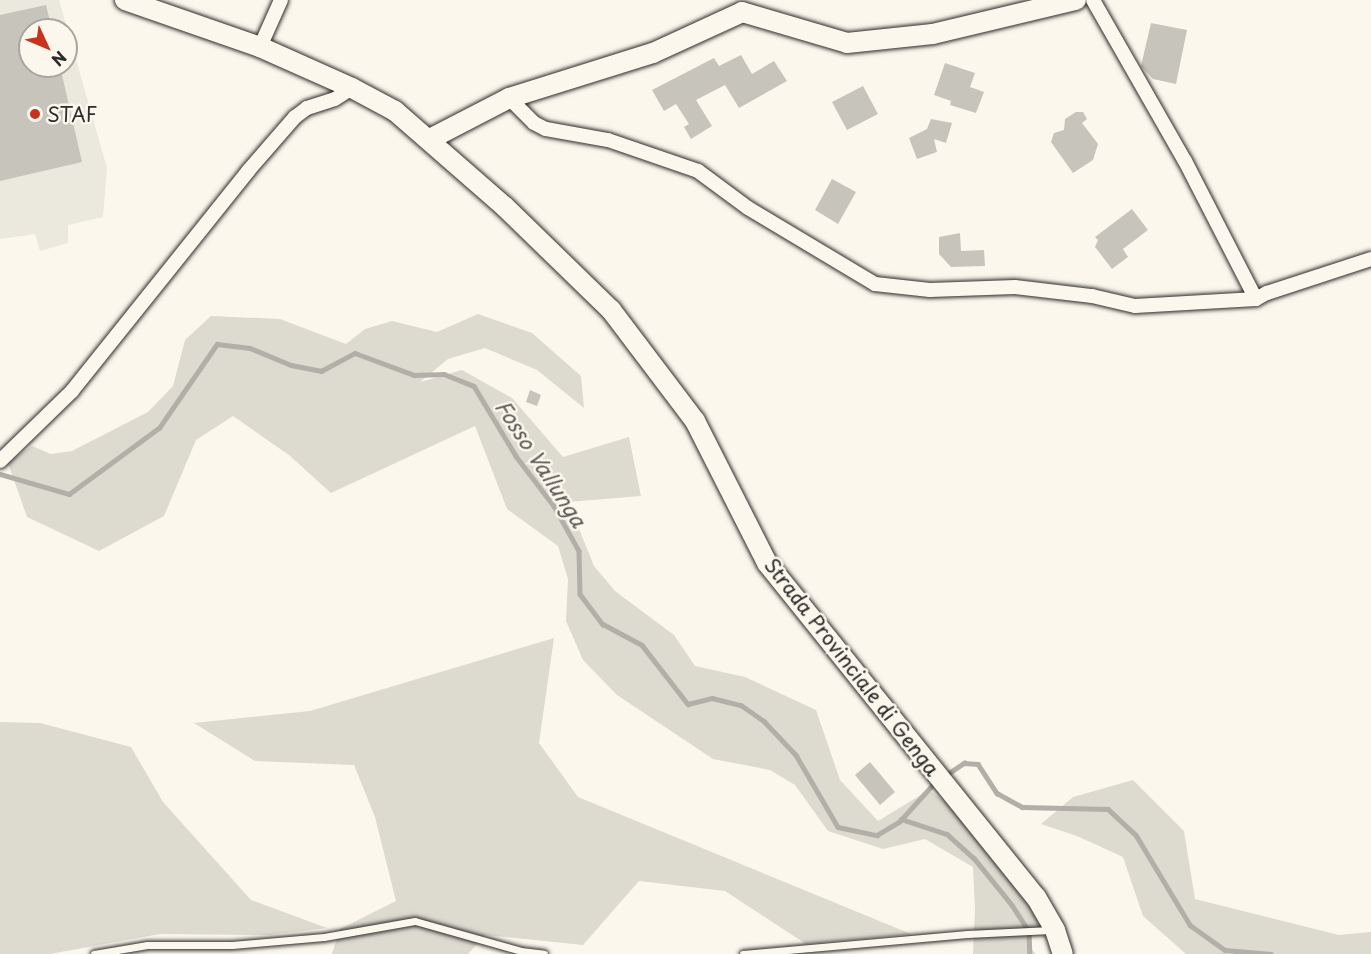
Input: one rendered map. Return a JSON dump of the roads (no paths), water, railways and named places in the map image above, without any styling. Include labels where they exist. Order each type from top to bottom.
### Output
[{"type":"main road","name":"Strada Provinciale di Genga","points":[[125,0],[260,47],[352,88],[395,111],[430,139],[611,310],[695,421],[767,563],[1036,897],[1055,930],[1063,954]]},
{"type":"main road","points":[[430,139],[509,98],[653,53],[742,12],[847,43],[933,34],[1076,0]]},
{"type":"street","points":[[260,47],[281,0]]},
{"type":"street","points":[[1093,0],[1185,161],[1256,299]]},
{"type":"street","points":[[0,461],[72,391],[248,171],[295,117],[307,108],[335,99],[352,88]]},
{"type":"street","points":[[509,98],[534,123],[546,129],[608,140],[698,171],[748,208],[874,284],[930,290],[1015,287],[1092,297],[1135,306],[1256,299],[1267,293],[1371,259]]},
{"type":"lane","points":[[94,954],[171,944],[232,945],[324,937],[415,921],[521,951],[544,954]]},
{"type":"lane","points":[[743,954],[1055,930]]},
{"type":"waterway","name":"Fosso Vallunga","points":[[0,474],[69,494],[159,428],[217,344],[250,348],[291,365],[321,371],[355,353],[414,375],[444,374],[474,386],[516,456],[554,506],[579,551],[580,594],[603,624],[642,645],[688,704],[712,698],[741,705],[764,721],[796,755],[838,827],[877,835],[899,822],[936,781]]},
{"type":"waterway","name":"Fosso Vallunga","points":[[946,775],[964,763],[978,764],[997,793],[1022,807],[1108,809],[1136,835],[1190,925],[1225,950],[1271,954]]},
{"type":"waterway","points":[[901,819],[947,834],[974,858],[1012,905],[1029,931],[1030,954]]},
{"type":"place","name":"STAF","points":[[35,114]]}]
